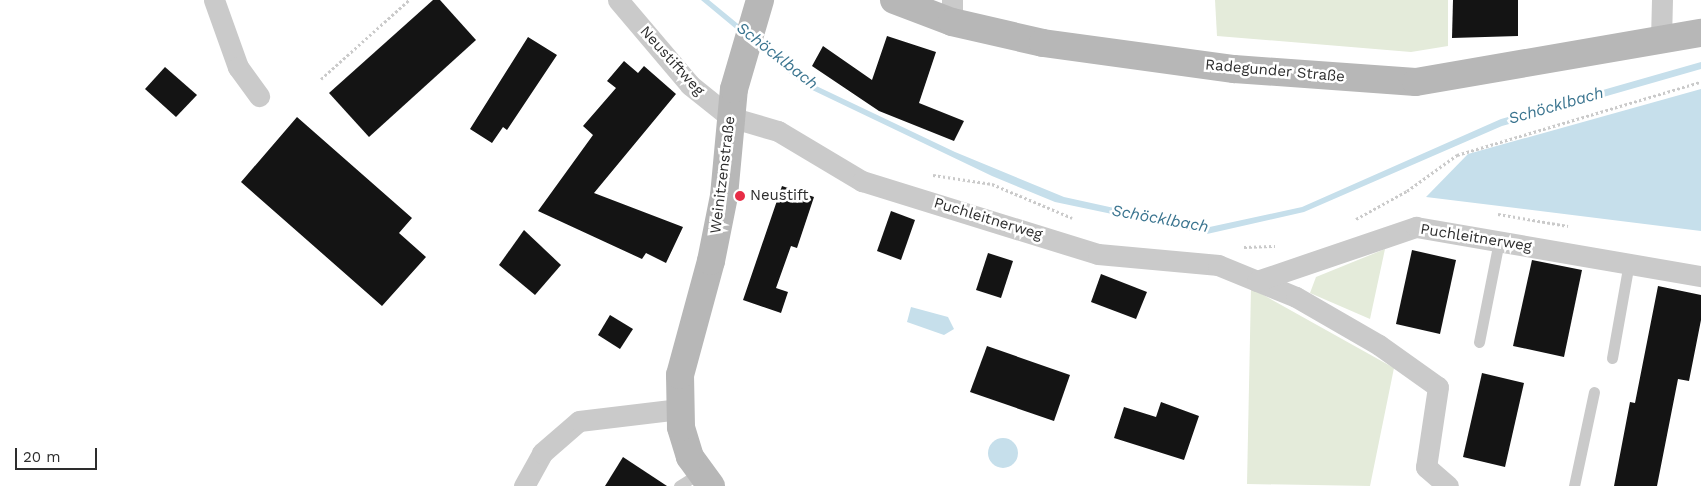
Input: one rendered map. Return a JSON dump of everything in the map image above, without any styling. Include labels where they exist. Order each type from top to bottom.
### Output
[{"type":"main road","name":"Radegunder Straße","points":[[894,0],[952,11],[1043,43],[1225,67],[1416,82],[1701,33]]},
{"type":"main road","name":"Weinitzenstraße","points":[[696,482],[679,409],[680,375],[712,261],[724,196],[730,117],[743,55],[756,9]]},
{"type":"street","points":[[214,0],[238,67],[259,96]]},
{"type":"street","name":"Neustiftweg","points":[[618,0],[690,85],[730,117]]},
{"type":"street","points":[[1661,40],[1662,0]]},
{"type":"street","name":"Puchleitnerweg","points":[[730,117],[778,132],[862,180],[1098,254],[1218,265],[1296,296],[1378,345],[1438,388],[1426,467],[1448,486]]},
{"type":"street","name":"Puchleitnerweg","points":[[1257,281],[1416,227],[1701,276]]},
{"type":"street","points":[[524,486],[542,453],[579,421],[679,409]]},
{"type":"lane","points":[[1478,342],[1499,241]]},
{"type":"lane","points":[[1612,358],[1629,263]]},
{"type":"lane","points":[[1574,486],[1594,392]]},
{"type":"path","points":[[321,79],[409,0]]},
{"type":"path","points":[[1348,223],[1407,191],[1457,155],[1701,82]]},
{"type":"path","points":[[924,174],[992,184],[1074,219]]},
{"type":"path","points":[[1235,246],[1264,249]]},
{"type":"green space","points":[[1215,0],[1448,0],[1448,46],[1411,52],[1217,36]]},
{"type":"green space","points":[[1385,249],[1370,319],[1310,293],[1316,277]]},
{"type":"green space","points":[[1251,288],[1394,368],[1370,486],[1247,484]]},
{"type":"water","name":"Schöcklbach","points":[[701,0],[709,0],[810,83],[955,152],[1064,197],[1205,228],[1302,207],[1501,119],[1701,62],[1701,69],[1502,126],[1304,212],[1207,234],[1055,202],[992,176],[806,87]]},
{"type":"water","points":[[1701,89],[1701,231],[1426,197],[1468,154]]},
{"type":"water","points":[[911,307],[948,317],[954,329],[944,335],[907,322]]},
{"type":"water","points":[[1003,438],[1014,442],[1018,453],[1014,464],[1003,468],[992,464],[988,453],[992,442]]},
{"type":"building","points":[[433,0],[440,0],[476,40],[369,137],[329,93]]},
{"type":"building","points":[[1453,0],[1518,0],[1518,36],[1452,38]]},
{"type":"building","points":[[887,36],[936,52],[919,103],[964,121],[954,141],[879,111],[812,66],[823,46],[872,80]]},
{"type":"building","points":[[528,37],[557,55],[507,130],[503,127],[492,143],[470,129]]},
{"type":"building","points":[[624,61],[638,73],[644,66],[676,94],[594,193],[683,227],[666,263],[646,253],[642,259],[538,211],[593,135],[583,126],[616,88],[607,81]]},
{"type":"building","points":[[165,67],[197,95],[176,117],[145,89]]},
{"type":"building","points":[[297,117],[412,218],[399,233],[426,257],[382,306],[241,182]]},
{"type":"building","points":[[782,186],[814,197],[797,248],[791,246],[776,288],[788,292],[781,313],[743,300]]},
{"type":"building","points":[[891,211],[915,220],[901,260],[877,251]]},
{"type":"building","points":[[524,230],[561,265],[535,295],[499,265]]},
{"type":"building","points":[[1412,250],[1456,260],[1440,334],[1396,324]]},
{"type":"building","points":[[988,253],[1013,261],[1001,298],[976,290]]},
{"type":"building","points":[[1532,260],[1582,270],[1564,357],[1513,346]]},
{"type":"building","points":[[1101,274],[1147,292],[1136,319],[1091,302]]},
{"type":"building","points":[[1658,286],[1701,295],[1701,320],[1689,381],[1678,379],[1657,486],[1614,486],[1630,402],[1635,403]]},
{"type":"building","points":[[610,315],[633,329],[620,349],[598,335]]},
{"type":"building","points":[[987,346],[1070,375],[1054,421],[970,392]]},
{"type":"building","points":[[1482,373],[1524,383],[1505,467],[1463,457]]},
{"type":"building","points":[[1161,402],[1199,416],[1184,460],[1114,438],[1124,407],[1156,417]]},
{"type":"building","points":[[623,457],[667,486],[605,486]]},
{"type":"place","name":"Neustift","points":[[740,196]]}]
